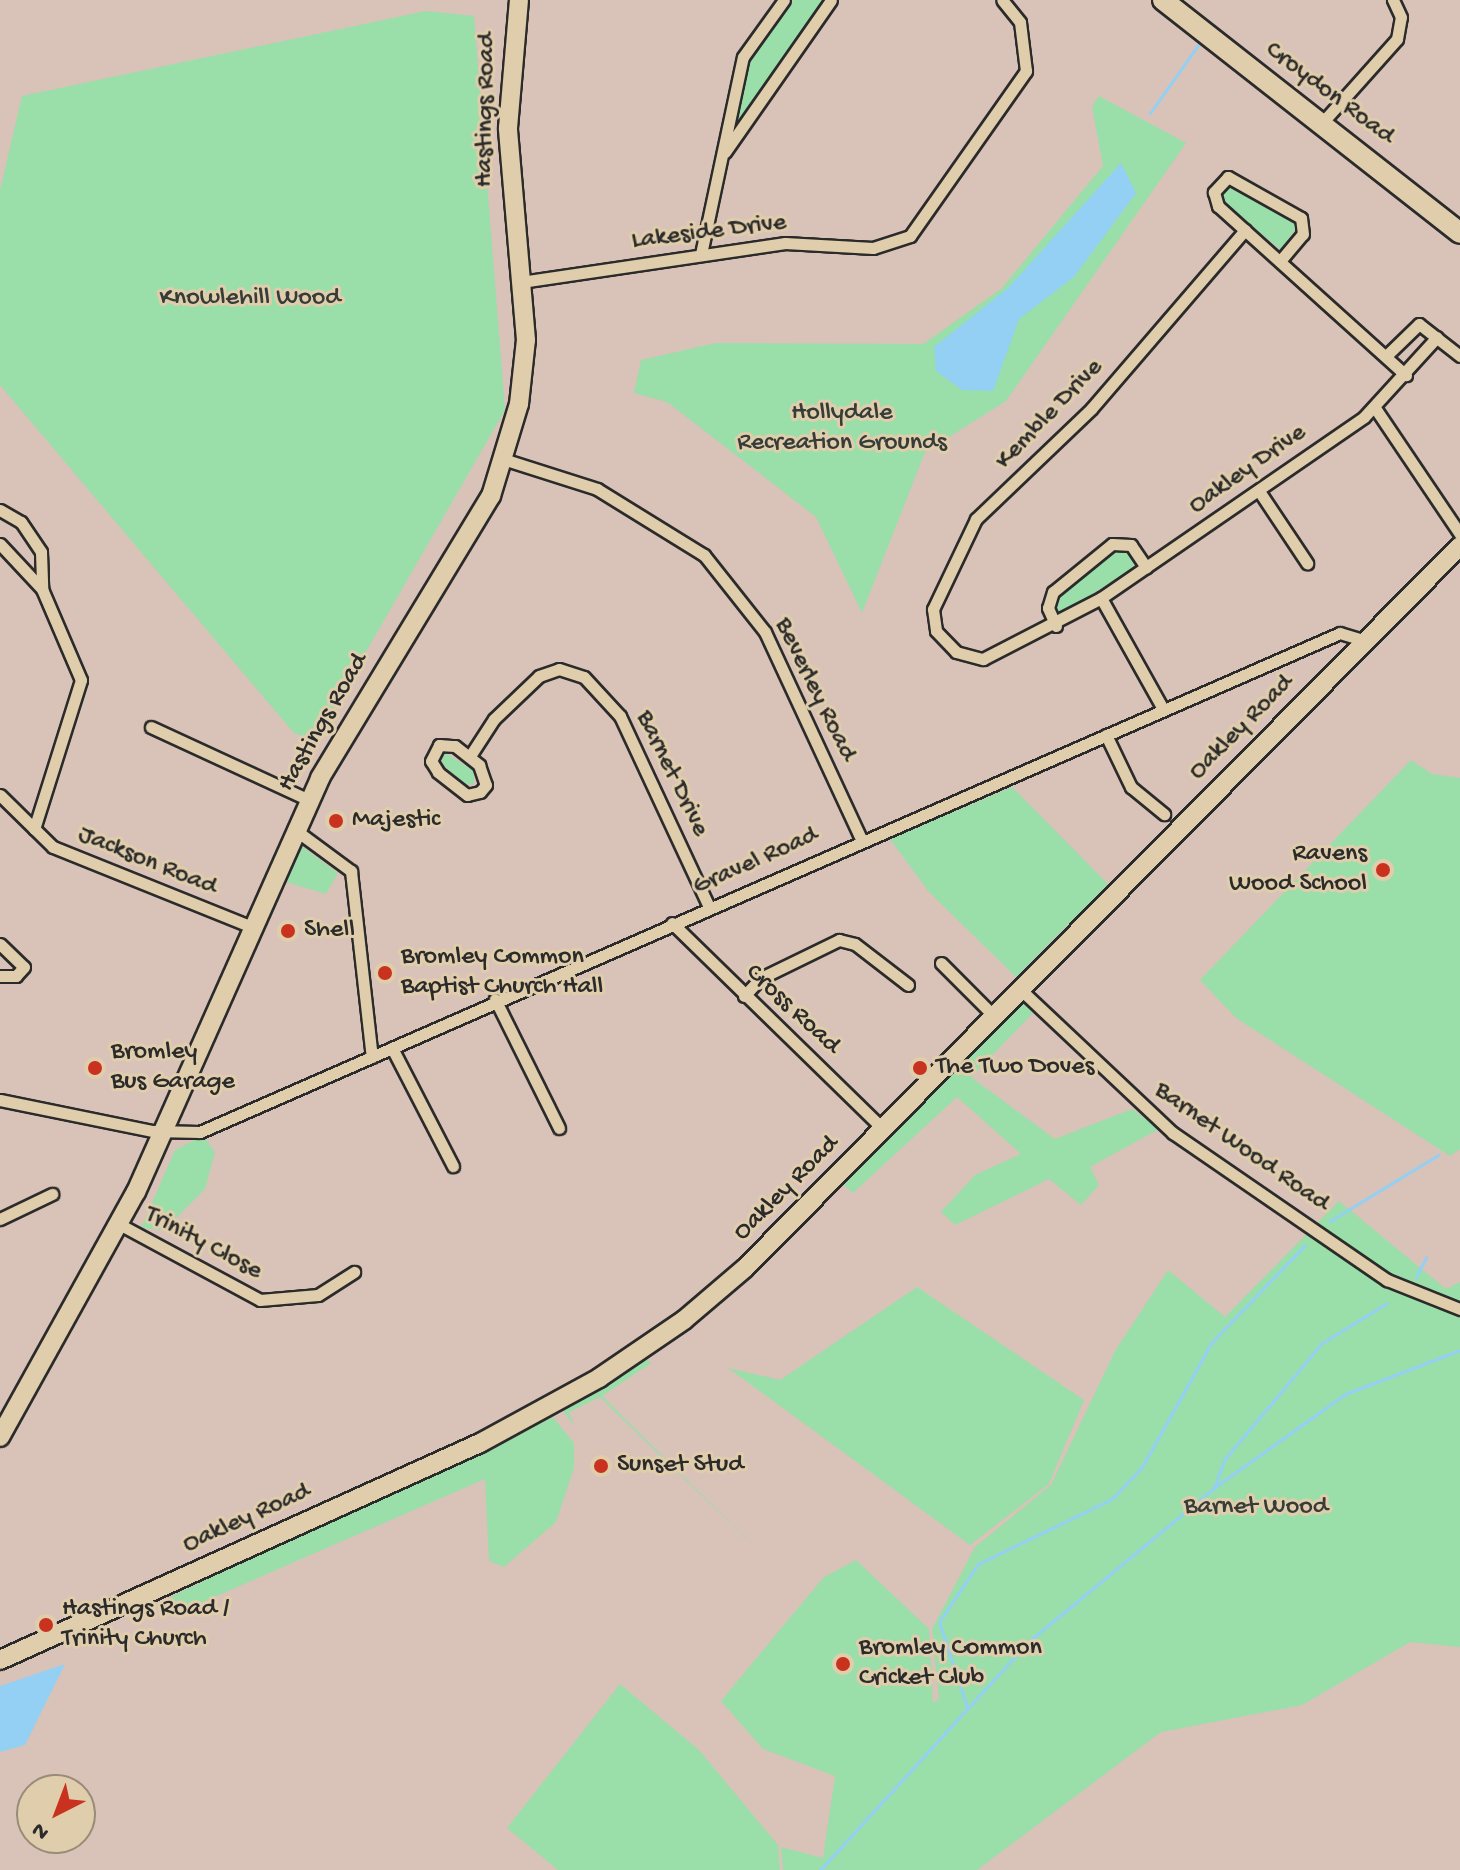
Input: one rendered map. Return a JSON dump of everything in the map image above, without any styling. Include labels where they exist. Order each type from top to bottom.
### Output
[{"type":"highway","name":"Croydon Road","points":[[1163,0],[1460,233]]},
{"type":"main road","name":"Hastings Road","points":[[1,1433],[169,1131],[250,926],[294,829],[474,532],[503,459],[525,355],[508,128],[519,0]]},
{"type":"main road","name":"Oakley Road","points":[[0,1660],[480,1443],[599,1378],[717,1293],[1460,546]]},
{"type":"street","points":[[701,254],[743,57],[784,0]]},
{"type":"street","points":[[720,159],[831,0]]},
{"type":"street","name":"Lakeside Drive","points":[[521,282],[785,243],[873,248],[910,236],[1026,71],[1020,22],[1002,0]]},
{"type":"street","points":[[1321,124],[1397,39],[1401,17],[1393,0]]},
{"type":"street","points":[[1280,261],[1303,234],[1301,218],[1228,177],[1214,200],[1245,230],[1406,375]]},
{"type":"street","name":"Kemble Drive","points":[[949,647],[936,631],[933,609],[976,519],[1091,409],[1245,230]]},
{"type":"street","points":[[1386,356],[1414,325],[1437,337],[1460,356]]},
{"type":"street","name":"Oakley Drive","points":[[949,647],[983,659],[1056,626],[1101,598],[1375,408],[1437,337]]},
{"type":"street","points":[[1375,408],[1460,534]]},
{"type":"street","name":"Beverley Road","points":[[503,459],[597,489],[704,555],[765,632],[862,841]]},
{"type":"street","points":[[1259,491],[1307,563]]},
{"type":"street","points":[[0,510],[21,522],[41,552],[42,589]]},
{"type":"street","points":[[0,544],[42,589],[81,680],[34,829]]},
{"type":"street","points":[[1056,626],[1048,608],[1053,592],[1112,544],[1131,545],[1146,567]]},
{"type":"street","points":[[1101,598],[1163,709]]},
{"type":"street","name":"Gravel Road","points":[[0,1100],[169,1131],[200,1132],[495,999],[1340,633],[1366,641]]},
{"type":"street","name":"Barnet Drive","points":[[470,756],[500,712],[539,676],[559,669],[584,677],[620,716],[709,907]]},
{"type":"street","points":[[151,727],[309,800]]},
{"type":"street","points":[[1106,735],[1131,787],[1164,814]]},
{"type":"street","points":[[448,743],[470,756],[486,785],[474,795],[460,792],[431,761],[436,748],[448,743]]},
{"type":"street","name":"Jackson Road","points":[[0,795],[53,847],[250,926]]},
{"type":"street","points":[[294,829],[340,861],[355,891],[372,1057]]},
{"type":"street","name":"Cross Road","points":[[672,923],[883,1129]]},
{"type":"street","points":[[744,996],[761,978],[839,940],[908,985]]},
{"type":"street","points":[[0,944],[24,967],[16,976],[0,976]]},
{"type":"street","points":[[941,963],[994,1016]]},
{"type":"street","name":"Barnet Wood Road","points":[[1020,989],[1173,1133],[1387,1280],[1460,1309]]},
{"type":"street","points":[[495,999],[559,1128]]},
{"type":"street","points":[[392,1048],[453,1166]]},
{"type":"street","points":[[0,1219],[52,1194]]},
{"type":"street","name":"Trinity Close","points":[[119,1224],[260,1300],[318,1295],[354,1272]]},
{"type":"green space","points":[[794,0],[823,0],[734,128],[747,61]]},
{"type":"green space","name":"Knowlehill Wood","points":[[426,11],[474,16],[505,410],[314,742],[293,732],[0,385],[0,190],[22,96]]},
{"type":"green space","name":"Hollydale Recreation Grounds","points":[[1099,96],[1186,143],[1006,401],[925,452],[862,613],[816,517],[667,402],[634,393],[641,360],[716,343],[923,344],[1001,289],[1103,166],[1092,107]]},
{"type":"green space","points":[[1235,182],[1299,224],[1281,250],[1218,198]]},
{"type":"green space","points":[[1116,546],[1127,548],[1135,567],[1058,616],[1054,597]]},
{"type":"green space","points":[[444,752],[474,771],[474,784],[466,785],[441,763]]},
{"type":"green space","name":"Ravens Wood School","points":[[1411,760],[1432,774],[1460,778],[1460,1149],[1450,1156],[1236,1018],[1200,980]]},
{"type":"green space","points":[[1012,787],[1108,884],[1016,977],[929,892],[890,839]]},
{"type":"green space","points":[[301,846],[338,873],[326,894],[286,882]]},
{"type":"green space","points":[[1022,1000],[1035,1011],[971,1077],[1055,1139],[1132,1109],[1159,1129],[1090,1167],[1099,1185],[1081,1205],[1049,1179],[955,1225],[941,1212],[975,1175],[1021,1154],[957,1097],[853,1193],[841,1183]]},
{"type":"green space","points":[[203,1136],[215,1152],[205,1189],[164,1230],[141,1228],[175,1150]]},
{"type":"green space","name":"Barnet Wood","points":[[1339,1201],[1446,1289],[1460,1282],[1460,1647],[1410,1642],[1302,1705],[1161,1732],[977,1870],[783,1870],[781,1847],[823,1858],[835,1776],[763,1749],[721,1701],[788,1620],[824,1577],[856,1560],[929,1629],[933,1703],[939,1699],[932,1629],[975,1547],[1051,1485],[1115,1351],[1168,1270],[1225,1317]]},
{"type":"green space","points":[[917,1287],[1084,1400],[1049,1484],[970,1545],[728,1368],[780,1380]]},
{"type":"green space","points":[[646,1358],[651,1363],[602,1396],[767,1559],[600,1397],[569,1412],[574,1425],[563,1411]]},
{"type":"green space","points":[[551,1415],[574,1443],[574,1468],[556,1522],[504,1567],[489,1561],[485,1479],[175,1614],[164,1600]]},
{"type":"green space","points":[[620,1684],[699,1750],[778,1845],[780,1870],[558,1870],[507,1828]]},
{"type":"water","points":[[1121,163],[1136,193],[1074,277],[1019,319],[993,391],[962,390],[936,371],[934,347],[1008,288]]},
{"type":"water","points":[[65,1664],[25,1745],[0,1752],[0,1686]]},
{"type":"waterway","points":[[1150,113],[1201,41]]},
{"type":"waterway","points":[[1330,1221],[1438,1155]]},
{"type":"waterway","points":[[967,1707],[939,1622],[978,1564],[1112,1499],[1142,1467],[1212,1342],[1305,1245]]},
{"type":"waterway","points":[[1416,1277],[1426,1257]]},
{"type":"waterway","points":[[1214,1488],[1224,1460],[1322,1343],[1387,1303]]},
{"type":"waterway","points":[[820,1870],[1028,1642],[1218,1485],[1345,1394],[1460,1350]]},
{"type":"place","name":"Majestic","points":[[336,821]]},
{"type":"place","name":"Ravens Wood School","points":[[1383,870]]},
{"type":"place","name":"Shell","points":[[288,931]]},
{"type":"place","name":"Bromley Common Baptist Church Hall","points":[[385,973]]},
{"type":"place","name":"Bromley Bus Garage","points":[[95,1068]]},
{"type":"place","name":"The Two Doves","points":[[920,1068]]},
{"type":"place","name":"Sunset Stud","points":[[601,1466]]},
{"type":"place","name":"Hastings Road / Trinity Church","points":[[46,1625]]},
{"type":"place","name":"Bromley Common Cricket Club","points":[[843,1664]]}]
